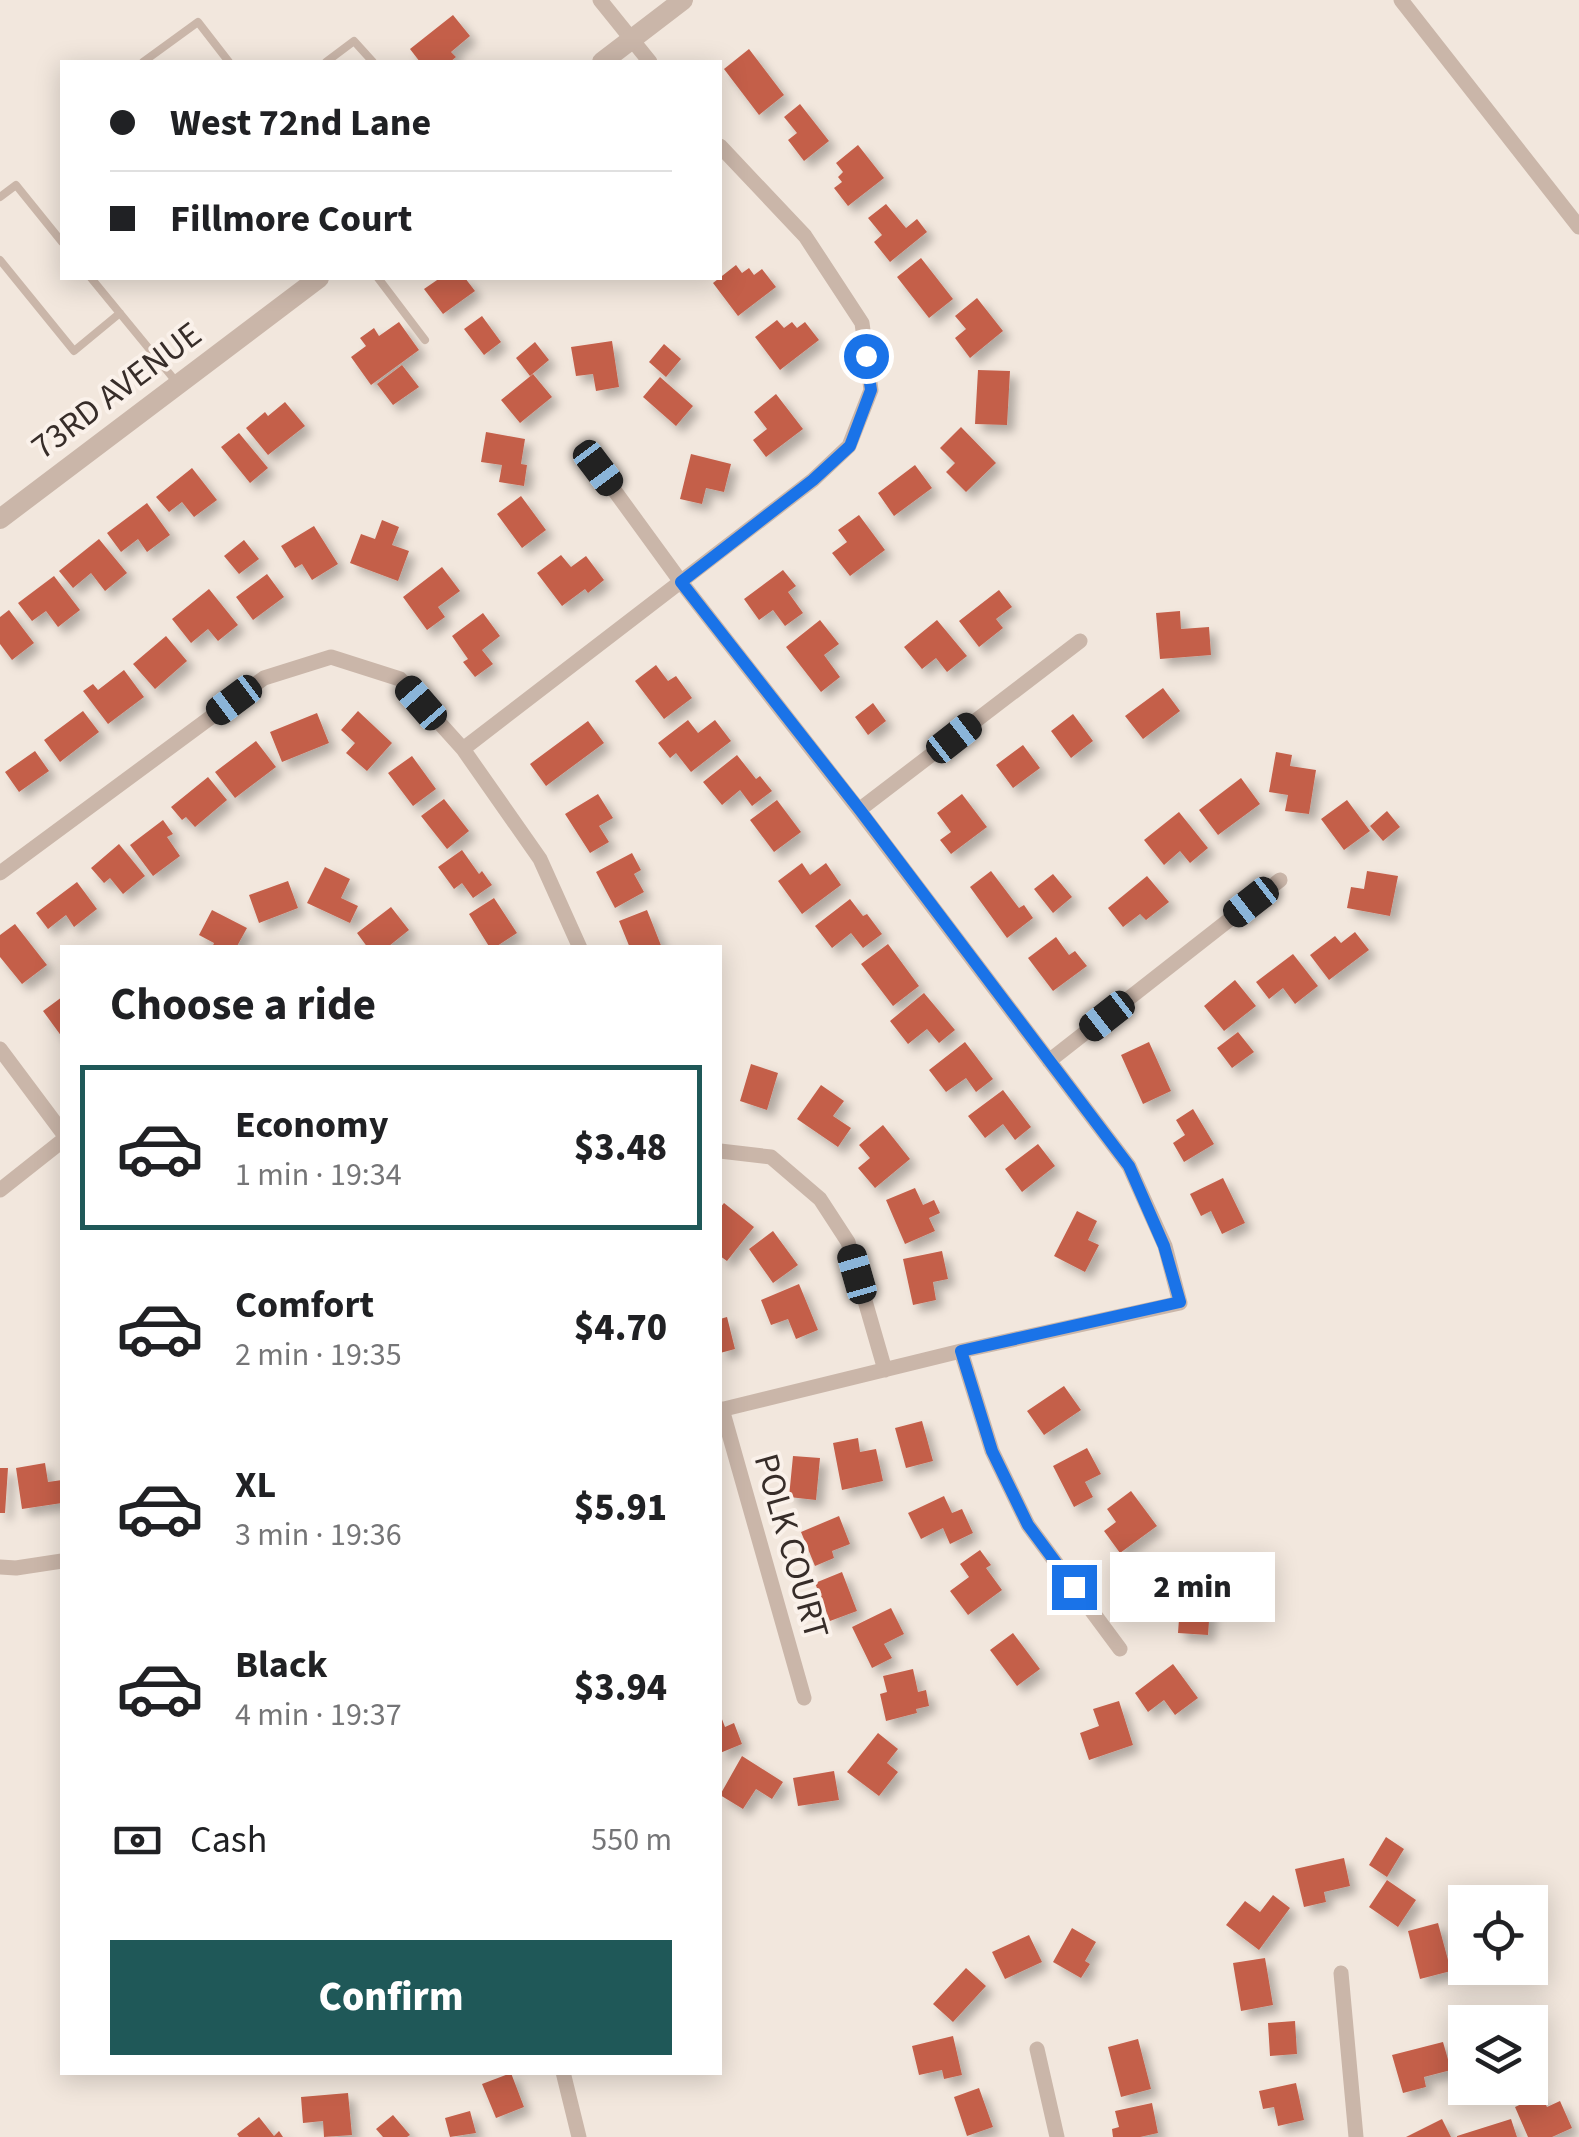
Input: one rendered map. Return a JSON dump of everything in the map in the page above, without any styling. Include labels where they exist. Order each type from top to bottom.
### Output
[{"type":"street","points":[[600,0],[648,60]]},
{"type":"street","points":[[605,60],[683,0]]},
{"type":"street","points":[[1401,0],[1579,227]]},
{"type":"street","points":[[463,750],[813,480],[850,446],[871,390],[862,323],[805,236],[722,148]]},
{"type":"street","name":"73RD AVENUE","points":[[0,519],[316,280]]},
{"type":"street","points":[[598,468],[1129,1166],[1164,1246],[1180,1302],[722,1409]]},
{"type":"street","points":[[860,810],[1080,641]]},
{"type":"street","points":[[0,873],[264,678],[332,657],[400,679],[463,750],[540,860],[579,945]]},
{"type":"street","points":[[1049,1061],[1280,880]]},
{"type":"street","points":[[0,1049],[60,1129]]},
{"type":"street","points":[[0,1190],[60,1143]]},
{"type":"street","points":[[722,1151],[771,1157],[820,1199],[848,1242],[885,1370]]},
{"type":"street","points":[[961,1351],[992,1451],[1028,1525],[1120,1649]]},
{"type":"street","name":"POLK COURT","points":[[722,1412],[804,1698]]},
{"type":"street","points":[[0,1567],[60,1560]]},
{"type":"street","points":[[1341,1974],[1356,2137]]},
{"type":"street","points":[[1037,2049],[1057,2137]]},
{"type":"street","points":[[565,2075],[579,2137]]},
{"type":"lane","points":[[147,60],[198,22],[227,60]]},
{"type":"lane","points":[[329,60],[354,41],[371,60]]},
{"type":"lane","points":[[0,197],[16,185],[60,240]]},
{"type":"lane","points":[[0,260],[74,351],[120,313]]},
{"type":"lane","points":[[93,280],[178,384]]},
{"type":"lane","points":[[380,280],[425,340]]},
{"type":"building","points":[[453,15],[470,36],[451,52],[456,57],[452,60],[418,60],[410,49]]},
{"type":"building","points":[[749,49],[784,95],[759,115],[724,69]]},
{"type":"building","points":[[800,104],[829,141],[804,161],[788,140],[797,133],[784,117]]},
{"type":"building","points":[[858,145],[884,178],[848,206],[834,188],[842,182],[838,177],[843,172],[836,163]]},
{"type":"building","points":[[886,204],[906,228],[917,219],[927,232],[890,262],[874,242],[882,235],[868,218]]},
{"type":"building","points":[[921,258],[953,299],[929,318],[897,277]]},
{"type":"building","points":[[736,265],[742,273],[749,268],[754,275],[762,269],[776,287],[738,316],[713,283],[722,280]]},
{"type":"building","points":[[437,280],[467,280],[475,291],[443,314],[424,289]]},
{"type":"building","points":[[977,298],[1003,331],[970,358],[955,338],[966,329],[955,316]]},
{"type":"building","points":[[482,316],[501,342],[484,355],[464,329]]},
{"type":"building","points":[[777,320],[784,328],[792,322],[797,328],[805,322],[819,340],[780,370],[755,337]]},
{"type":"building","points":[[399,322],[419,350],[371,385],[351,357],[366,346],[360,338],[374,328],[379,336]]},
{"type":"building","points":[[612,341],[619,387],[596,391],[593,374],[576,376],[571,347]]},
{"type":"building","points":[[535,342],[549,360],[530,376],[516,358]]},
{"type":"building","points":[[664,344],[681,359],[666,377],[649,362]]},
{"type":"building","points":[[402,365],[419,387],[393,405],[377,384]]},
{"type":"building","points":[[978,370],[1010,371],[1007,425],[975,424]]},
{"type":"building","points":[[533,374],[552,397],[520,423],[501,400]]},
{"type":"building","points":[[660,377],[693,406],[676,426],[643,397]]},
{"type":"building","points":[[776,394],[803,429],[766,457],[753,440],[767,429],[754,412]]},
{"type":"building","points":[[285,402],[305,426],[268,455],[246,428]]},
{"type":"building","points":[[961,427],[996,463],[966,492],[946,472],[955,463],[940,448]]},
{"type":"building","points":[[486,432],[525,439],[521,464],[527,465],[524,486],[499,482],[502,465],[481,462]]},
{"type":"building","points":[[239,433],[268,468],[250,483],[221,447]]},
{"type":"building","points":[[691,454],[731,464],[724,492],[706,488],[702,504],[680,499]]},
{"type":"building","points":[[915,465],[932,488],[894,516],[878,493]]},
{"type":"building","points":[[192,468],[217,500],[194,517],[182,502],[169,512],[156,497]]},
{"type":"building","points":[[521,496],[546,530],[522,548],[497,514]]},
{"type":"building","points":[[147,503],[170,535],[147,552],[138,539],[121,552],[107,533]]},
{"type":"building","points":[[859,515],[885,550],[850,576],[832,553],[847,542],[838,530]]},
{"type":"building","points":[[382,520],[399,527],[392,545],[409,551],[398,581],[350,563],[361,534],[375,539]]},
{"type":"building","points":[[314,526],[338,564],[312,580],[302,564],[295,568],[281,546]]},
{"type":"building","points":[[99,539],[127,573],[105,591],[91,573],[73,588],[59,571]]},
{"type":"building","points":[[244,540],[259,559],[239,574],[224,556]]},
{"type":"building","points":[[561,555],[571,567],[586,556],[604,580],[562,606],[537,573]]},
{"type":"building","points":[[442,567],[460,591],[438,607],[445,617],[427,630],[403,597]]},
{"type":"building","points":[[783,570],[796,586],[788,592],[803,613],[785,626],[773,610],[759,620],[744,599]]},
{"type":"building","points":[[267,574],[284,597],[253,620],[236,597]]},
{"type":"building","points":[[54,576],[80,610],[58,627],[46,611],[32,621],[18,603]]},
{"type":"building","points":[[209,589],[238,625],[218,641],[208,629],[191,643],[172,619]]},
{"type":"building","points":[[999,590],[1012,607],[996,619],[1003,628],[979,647],[959,621]]},
{"type":"building","points":[[9,610],[34,643],[12,660],[0,644],[0,617]]},
{"type":"building","points":[[1180,611],[1181,629],[1209,627],[1211,655],[1160,659],[1156,613]]},
{"type":"building","points":[[483,613],[500,636],[482,650],[493,664],[475,677],[463,662],[468,659],[452,636]]},
{"type":"building","points":[[820,620],[839,644],[824,655],[840,677],[821,692],[786,647]]},
{"type":"building","points":[[937,620],[967,656],[947,672],[936,658],[922,669],[904,647]]},
{"type":"building","points":[[166,636],[187,661],[155,689],[133,664]]},
{"type":"building","points":[[656,665],[668,681],[676,676],[692,698],[664,719],[635,681]]},
{"type":"building","points":[[124,670],[144,697],[108,724],[83,691],[93,684],[98,690]]},
{"type":"building","points":[[1163,688],[1180,711],[1143,739],[1125,716]]},
{"type":"building","points":[[873,703],[886,721],[868,735],[855,717]]},
{"type":"building","points":[[83,711],[99,732],[60,762],[44,740]]},
{"type":"building","points":[[358,711],[392,743],[367,771],[346,753],[355,743],[341,730]]},
{"type":"building","points":[[317,713],[329,743],[282,762],[270,732]]},
{"type":"building","points":[[1073,714],[1093,741],[1071,758],[1051,731]]},
{"type":"building","points":[[688,720],[698,733],[715,720],[731,741],[691,772],[676,753],[670,758],[658,743]]},
{"type":"building","points":[[588,721],[604,743],[546,786],[530,764]]},
{"type":"building","points":[[256,741],[276,767],[235,798],[215,772]]},
{"type":"building","points":[[1023,745],[1040,768],[1013,788],[996,765]]},
{"type":"building","points":[[35,751],[49,771],[19,792],[5,772]]},
{"type":"building","points":[[1276,752],[1292,755],[1290,766],[1316,770],[1309,814],[1285,811],[1288,795],[1269,792]]},
{"type":"building","points":[[737,755],[756,779],[760,776],[772,791],[752,806],[740,790],[722,805],[703,782]]},
{"type":"building","points":[[412,756],[436,789],[413,806],[388,773]]},
{"type":"building","points":[[208,777],[227,800],[195,827],[171,807]]},
{"type":"building","points":[[1241,778],[1260,804],[1218,835],[1199,810]]},
{"type":"building","points":[[598,794],[613,818],[599,826],[609,842],[590,853],[565,814]]},
{"type":"building","points":[[962,794],[987,827],[951,854],[940,840],[951,832],[937,813]]},
{"type":"building","points":[[444,799],[469,831],[447,849],[421,816]]},
{"type":"building","points":[[777,800],[801,832],[774,852],[750,820]]},
{"type":"building","points":[[1347,800],[1370,831],[1344,850],[1321,819]]},
{"type":"building","points":[[1387,811],[1400,827],[1383,841],[1370,826]]},
{"type":"building","points":[[1179,812],[1208,848],[1190,863],[1180,851],[1164,865],[1144,840]]},
{"type":"building","points":[[163,820],[173,834],[167,837],[180,856],[153,876],[130,845]]},
{"type":"building","points":[[119,844],[145,876],[123,894],[110,878],[104,883],[91,868]]},
{"type":"building","points":[[462,850],[492,885],[473,898],[462,883],[454,889],[438,867]]},
{"type":"building","points":[[632,853],[641,870],[634,874],[644,892],[615,908],[596,872]]},
{"type":"building","points":[[802,863],[810,875],[826,863],[841,885],[802,914],[778,881]]},
{"type":"building","points":[[325,867],[350,879],[341,898],[358,906],[350,923],[307,903]]},
{"type":"building","points":[[991,871],[1019,908],[1024,905],[1033,918],[1007,938],[970,887]]},
{"type":"building","points":[[1367,871],[1398,876],[1390,916],[1347,908],[1351,887],[1364,889]]},
{"type":"building","points":[[1053,874],[1072,897],[1053,913],[1034,889]]},
{"type":"building","points":[[1147,876],[1169,902],[1146,920],[1140,914],[1123,927],[1108,908]]},
{"type":"building","points":[[288,881],[298,908],[259,923],[249,895]]},
{"type":"building","points":[[77,882],[97,909],[74,927],[66,915],[48,929],[36,913]]},
{"type":"building","points":[[494,898],[517,933],[499,945],[488,945],[469,914]]},
{"type":"building","points":[[850,899],[882,934],[863,948],[851,933],[832,948],[815,926]]},
{"type":"building","points":[[391,907],[409,930],[390,945],[366,945],[357,933]]},
{"type":"building","points":[[212,910],[247,928],[238,945],[213,945],[199,935]]},
{"type":"building","points":[[647,910],[661,945],[629,945],[619,921]]},
{"type":"building","points":[[15,924],[47,965],[22,984],[0,957],[0,935]]},
{"type":"building","points":[[1355,932],[1369,950],[1329,980],[1310,955],[1335,936],[1341,943]]},
{"type":"building","points":[[1056,937],[1069,955],[1075,951],[1087,966],[1053,991],[1028,958]]},
{"type":"building","points":[[888,944],[919,986],[893,1006],[861,964]]},
{"type":"building","points":[[1293,954],[1318,986],[1295,1004],[1283,988],[1269,999],[1256,982]]},
{"type":"building","points":[[1235,980],[1256,1006],[1224,1031],[1204,1006]]},
{"type":"building","points":[[924,993],[955,1030],[939,1043],[927,1029],[908,1044],[890,1021]]},
{"type":"building","points":[[60,998],[60,1034],[43,1011]]},
{"type":"building","points":[[1238,1032],[1254,1052],[1232,1068],[1217,1048]]},
{"type":"building","points":[[965,1042],[993,1079],[976,1092],[966,1078],[946,1092],[929,1070]]},
{"type":"building","points":[[1149,1042],[1171,1091],[1143,1104],[1121,1055]]},
{"type":"building","points":[[751,1064],[778,1073],[767,1110],[740,1101]]},
{"type":"building","points":[[821,1085],[844,1101],[833,1116],[851,1128],[838,1147],[797,1119]]},
{"type":"building","points":[[1003,1090],[1031,1127],[1015,1140],[1003,1124],[985,1138],[968,1116]]},
{"type":"building","points":[[1193,1109],[1214,1144],[1184,1162],[1173,1143],[1185,1135],[1176,1120]]},
{"type":"building","points":[[883,1125],[910,1159],[875,1188],[858,1168],[870,1158],[859,1145]]},
{"type":"building","points":[[1038,1144],[1055,1166],[1022,1192],[1005,1169]]},
{"type":"building","points":[[1223,1178],[1245,1223],[1222,1234],[1211,1211],[1201,1216],[1190,1194]]},
{"type":"building","points":[[915,1188],[923,1205],[934,1200],[940,1213],[929,1218],[935,1231],[905,1244],[886,1200]]},
{"type":"building","points":[[724,1203],[754,1227],[727,1261],[722,1257]]},
{"type":"building","points":[[1077,1211],[1097,1221],[1088,1240],[1099,1245],[1085,1272],[1054,1256]]},
{"type":"building","points":[[773,1231],[798,1265],[773,1283],[749,1249]]},
{"type":"building","points":[[942,1251],[948,1279],[933,1282],[936,1300],[913,1305],[903,1259]]},
{"type":"building","points":[[799,1284],[818,1330],[796,1339],[788,1319],[771,1325],[761,1300]]},
{"type":"building","points":[[727,1317],[735,1349],[722,1352],[722,1318]]},
{"type":"building","points":[[1064,1386],[1081,1410],[1044,1435],[1027,1411]]},
{"type":"building","points":[[922,1421],[933,1461],[906,1468],[895,1428]]},
{"type":"building","points":[[858,1438],[860,1452],[876,1449],[883,1481],[842,1490],[833,1443]]},
{"type":"building","points":[[1087,1448],[1101,1474],[1085,1482],[1093,1497],[1074,1507],[1053,1466]]},
{"type":"building","points":[[793,1456],[820,1458],[816,1500],[789,1497]]},
{"type":"building","points":[[45,1463],[48,1482],[60,1480],[60,1503],[22,1509],[16,1468]]},
{"type":"building","points":[[0,1468],[8,1468],[5,1513],[0,1513]]},
{"type":"building","points":[[1131,1491],[1157,1526],[1120,1553],[1104,1531],[1116,1522],[1107,1509]]},
{"type":"building","points":[[944,1496],[952,1513],[962,1509],[973,1533],[950,1544],[943,1528],[921,1539],[908,1513]]},
{"type":"building","points":[[839,1516],[850,1544],[832,1551],[834,1558],[815,1566],[801,1532]]},
{"type":"building","points":[[980,1550],[991,1565],[986,1568],[1002,1590],[968,1615],[950,1591],[969,1577],[960,1564]]},
{"type":"building","points":[[842,1572],[857,1611],[830,1621],[815,1583]]},
{"type":"building","points":[[1180,1605],[1210,1607],[1208,1635],[1178,1633]]},
{"type":"building","points":[[891,1608],[904,1634],[884,1644],[892,1658],[872,1668],[852,1627]]},
{"type":"building","points":[[1013,1633],[1040,1669],[1017,1686],[990,1650]]},
{"type":"building","points":[[1173,1664],[1198,1698],[1175,1715],[1164,1700],[1148,1712],[1135,1693]]},
{"type":"building","points":[[913,1669],[918,1692],[926,1690],[929,1706],[886,1721],[880,1694],[887,1692],[883,1676]]},
{"type":"building","points":[[1119,1701],[1133,1745],[1089,1760],[1080,1733],[1099,1726],[1093,1709]]},
{"type":"building","points":[[722,1719],[725,1727],[734,1723],[742,1744],[722,1752]]},
{"type":"building","points":[[878,1733],[898,1749],[887,1763],[898,1772],[879,1796],[847,1772]]},
{"type":"building","points":[[742,1756],[783,1782],[772,1799],[756,1789],[743,1809],[722,1796]]},
{"type":"building","points":[[834,1771],[839,1800],[798,1806],[793,1778]]},
{"type":"building","points":[[1386,1837],[1404,1849],[1387,1877],[1369,1865]]},
{"type":"building","points":[[1344,1858],[1350,1886],[1324,1892],[1326,1902],[1304,1907],[1295,1869]]},
{"type":"building","points":[[1387,1880],[1416,1900],[1398,1927],[1369,1907]]},
{"type":"building","points":[[1273,1895],[1290,1908],[1259,1950],[1226,1925],[1245,1901],[1260,1912]]},
{"type":"building","points":[[1438,1923],[1448,1972],[1420,1979],[1408,1931]]},
{"type":"building","points":[[1072,1928],[1096,1942],[1081,1978],[1053,1962]]},
{"type":"building","points":[[1029,1935],[1042,1962],[1005,1979],[992,1952]]},
{"type":"building","points":[[1265,1958],[1273,2005],[1241,2011],[1233,1963]]},
{"type":"building","points":[[966,1968],[986,1986],[953,2022],[933,2004]]},
{"type":"building","points":[[1295,2021],[1297,2054],[1270,2056],[1268,2023]]},
{"type":"building","points":[[953,2036],[962,2075],[944,2079],[942,2070],[919,2075],[912,2046]]},
{"type":"building","points":[[1138,2039],[1151,2089],[1121,2097],[1108,2047]]},
{"type":"building","points":[[1443,2042],[1448,2071],[1424,2077],[1426,2087],[1403,2093],[1392,2055]]},
{"type":"building","points":[[512,2075],[524,2107],[496,2118],[482,2084]]},
{"type":"building","points":[[1296,2083],[1304,2120],[1278,2126],[1274,2107],[1263,2109],[1259,2091]]},
{"type":"building","points":[[979,2088],[993,2127],[967,2136],[954,2097]]},
{"type":"building","points":[[348,2093],[352,2135],[324,2137],[323,2121],[303,2123],[301,2097]]},
{"type":"building","points":[[1560,2101],[1572,2128],[1552,2137],[1528,2137],[1515,2107],[1547,2107]]},
{"type":"building","points":[[1152,2103],[1158,2133],[1113,2137],[1112,2129],[1119,2127],[1115,2111]]},
{"type":"building","points":[[470,2111],[476,2133],[450,2137],[445,2118]]},
{"type":"building","points":[[393,2115],[410,2135],[383,2137],[376,2129]]},
{"type":"building","points":[[259,2117],[274,2136],[279,2131],[283,2137],[239,2137],[237,2134]]},
{"type":"building","points":[[1442,2119],[1451,2137],[1406,2137]]},
{"type":"building","points":[[1511,2119],[1517,2137],[1457,2137],[1457,2136]]},
{"type":"route","points":[[866,356],[871,390],[850,446],[813,480],[681,582],[860,810],[1129,1166],[1164,1246],[1180,1302],[961,1351],[992,1451],[1028,1525],[1074,1587]]}]
